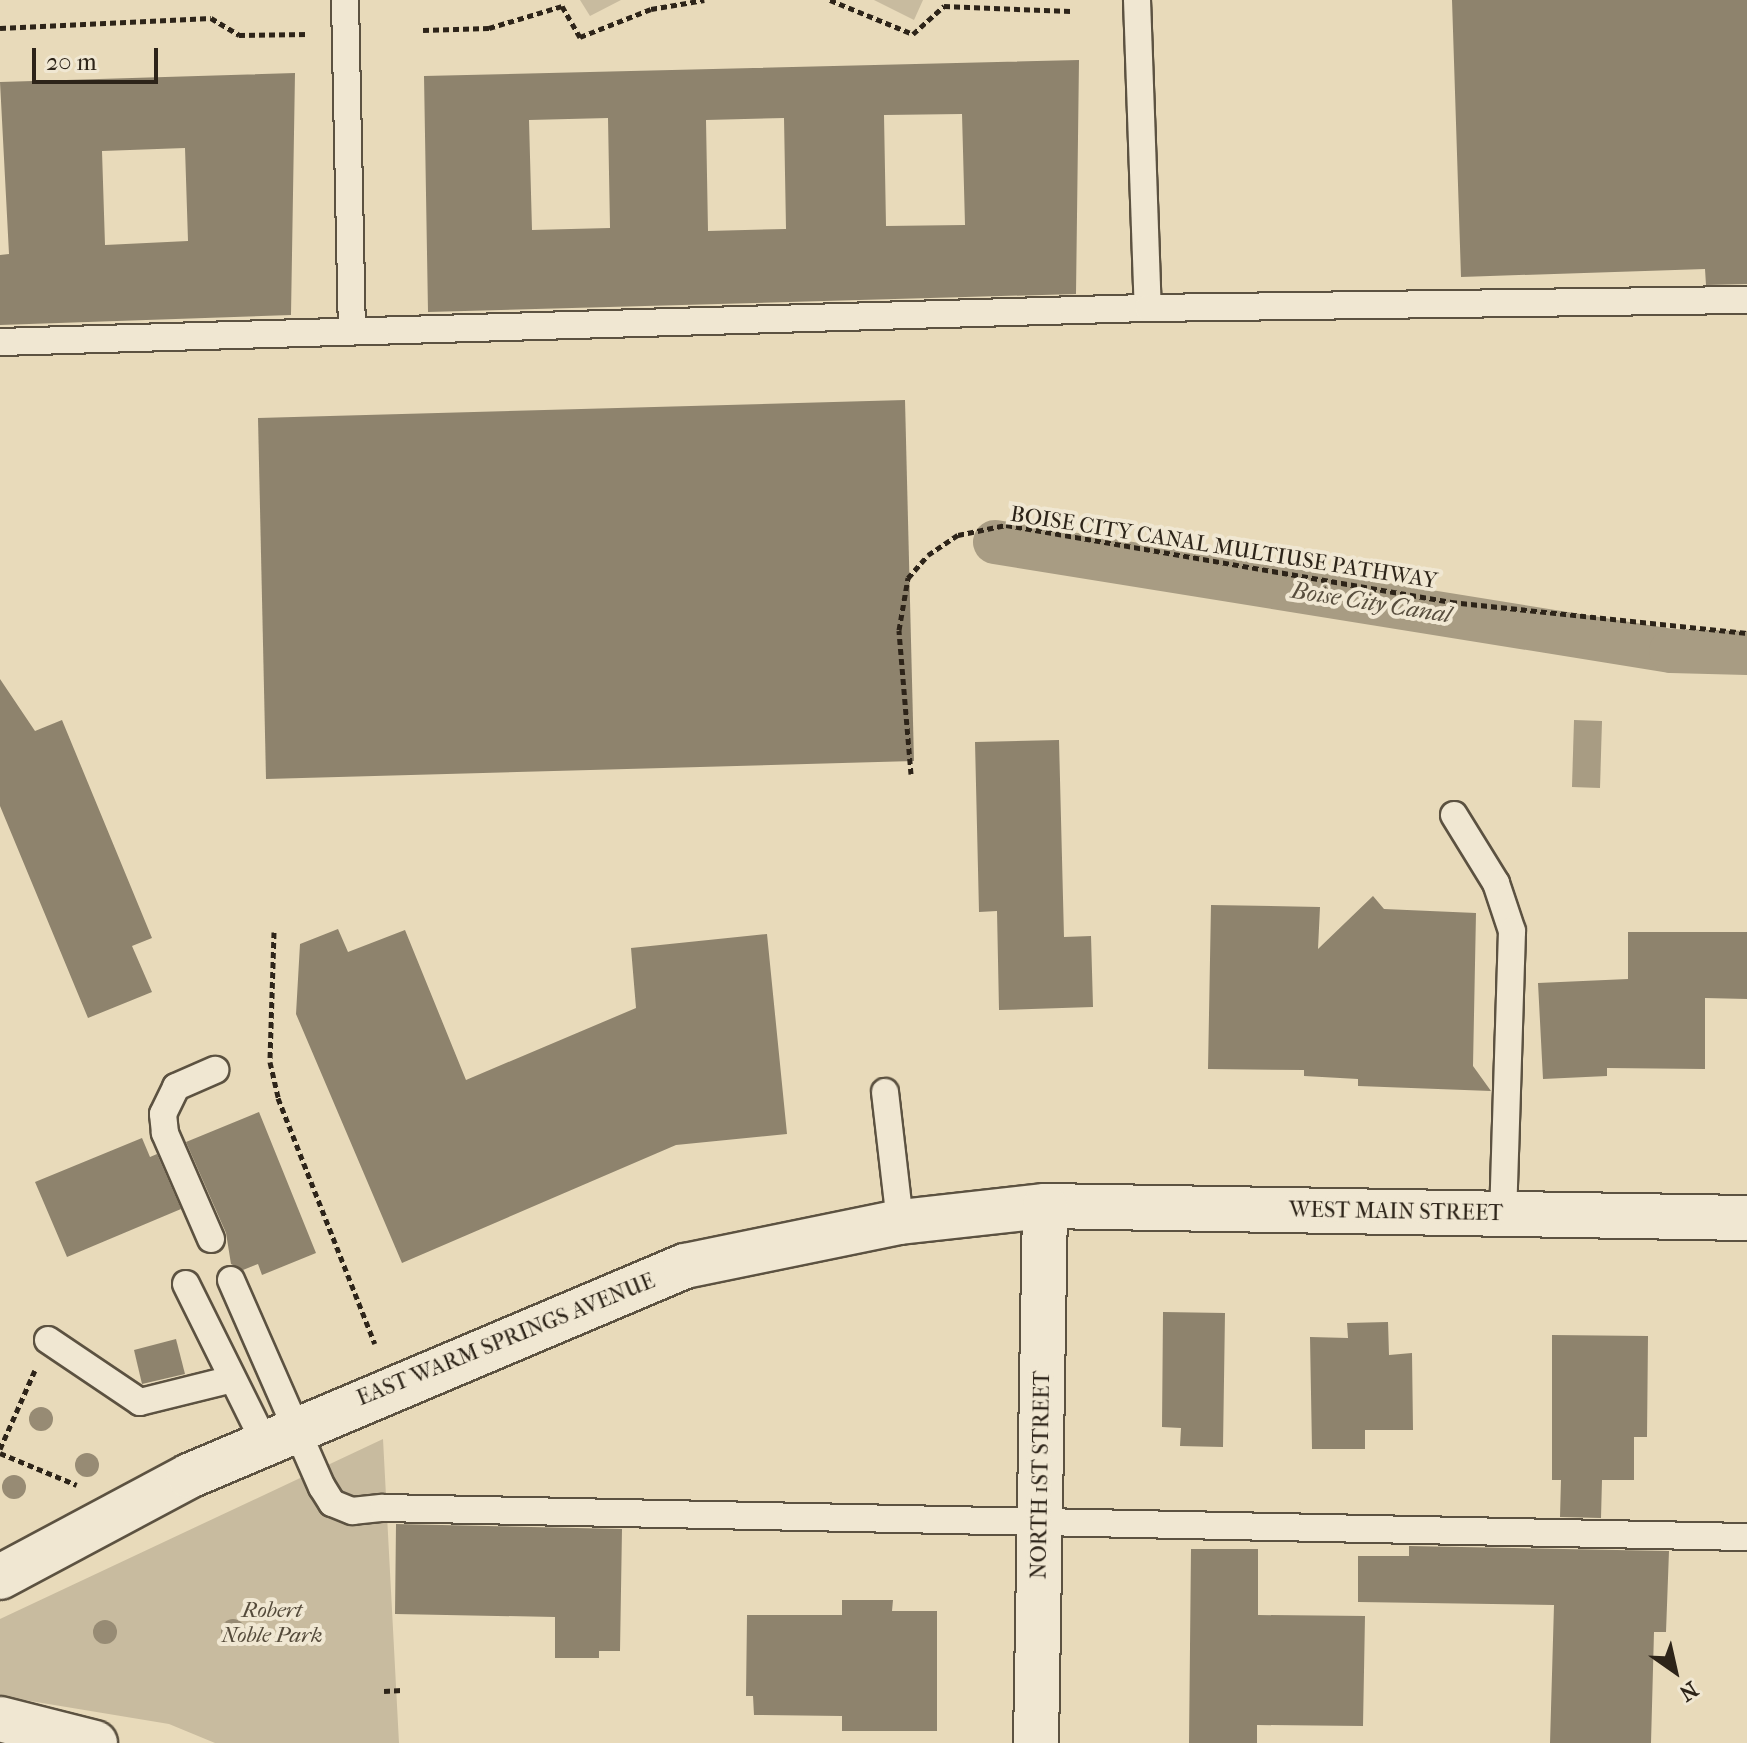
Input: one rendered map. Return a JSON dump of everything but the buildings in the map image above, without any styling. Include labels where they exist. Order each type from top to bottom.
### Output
[{"type":"main road","name":"WEST MAIN STREET","points":[[1045,1206],[1747,1218]]},
{"type":"main road","name":"EAST WARM SPRINGS AVENUE","points":[[0,1577],[189,1476],[685,1266],[900,1222],[1045,1206]]},
{"type":"main road","name":"NORTH 1ST STREET","points":[[1036,1743],[1045,1206]]},
{"type":"main road","points":[[0,1542],[45,1552]]},
{"type":"main road","points":[[0,1719],[95,1743]]},
{"type":"lane","points":[[345,0],[352,331]]},
{"type":"lane","points":[[1137,0],[1148,308]]},
{"type":"lane","points":[[0,342],[1148,308],[1747,300]]},
{"type":"lane","points":[[1454,815],[1496,883],[1512,931],[1503,1214]]},
{"type":"lane","points":[[211,1239],[165,1133],[163,1114],[176,1087],[215,1070]]},
{"type":"lane","points":[[885,1092],[900,1222]]},
{"type":"lane","points":[[231,1280],[282,1435]]},
{"type":"lane","points":[[186,1284],[232,1379],[282,1435],[332,1503],[352,1511],[383,1508],[1747,1537]]},
{"type":"lane","points":[[48,1340],[140,1402],[232,1379]]},
{"type":"path","points":[[423,30],[489,28],[562,6],[580,37],[651,9],[704,0]]},
{"type":"path","points":[[830,0],[913,34],[944,6],[1071,11]]},
{"type":"path","points":[[0,28],[211,18],[239,35],[308,34]]},
{"type":"path","name":"BOISE CITY CANAL MULTIUSE PATHWAY","points":[[911,774],[899,630],[908,578],[928,555],[958,535],[1006,525],[1451,602],[1747,633]]},
{"type":"path","points":[[274,932],[270,1062],[278,1098],[375,1344]]},
{"type":"path","points":[[48,1340],[0,1451],[86,1489]]},
{"type":"path","points":[[384,1691],[402,1690]]},
{"type":"green space","points":[[580,0],[621,0],[590,16]]},
{"type":"green space","points":[[874,0],[923,0],[914,20]]},
{"type":"green space","name":"Robert Noble Park","points":[[383,1439],[399,1743],[215,1743],[169,1724],[0,1696],[0,1619]]},
{"type":"shaded area","points":[[1574,720],[1602,721],[1600,788],[1572,787]]},
{"type":"waterway","name":"Boise City Canal","points":[[995,542],[1671,651],[1747,653]]}]
